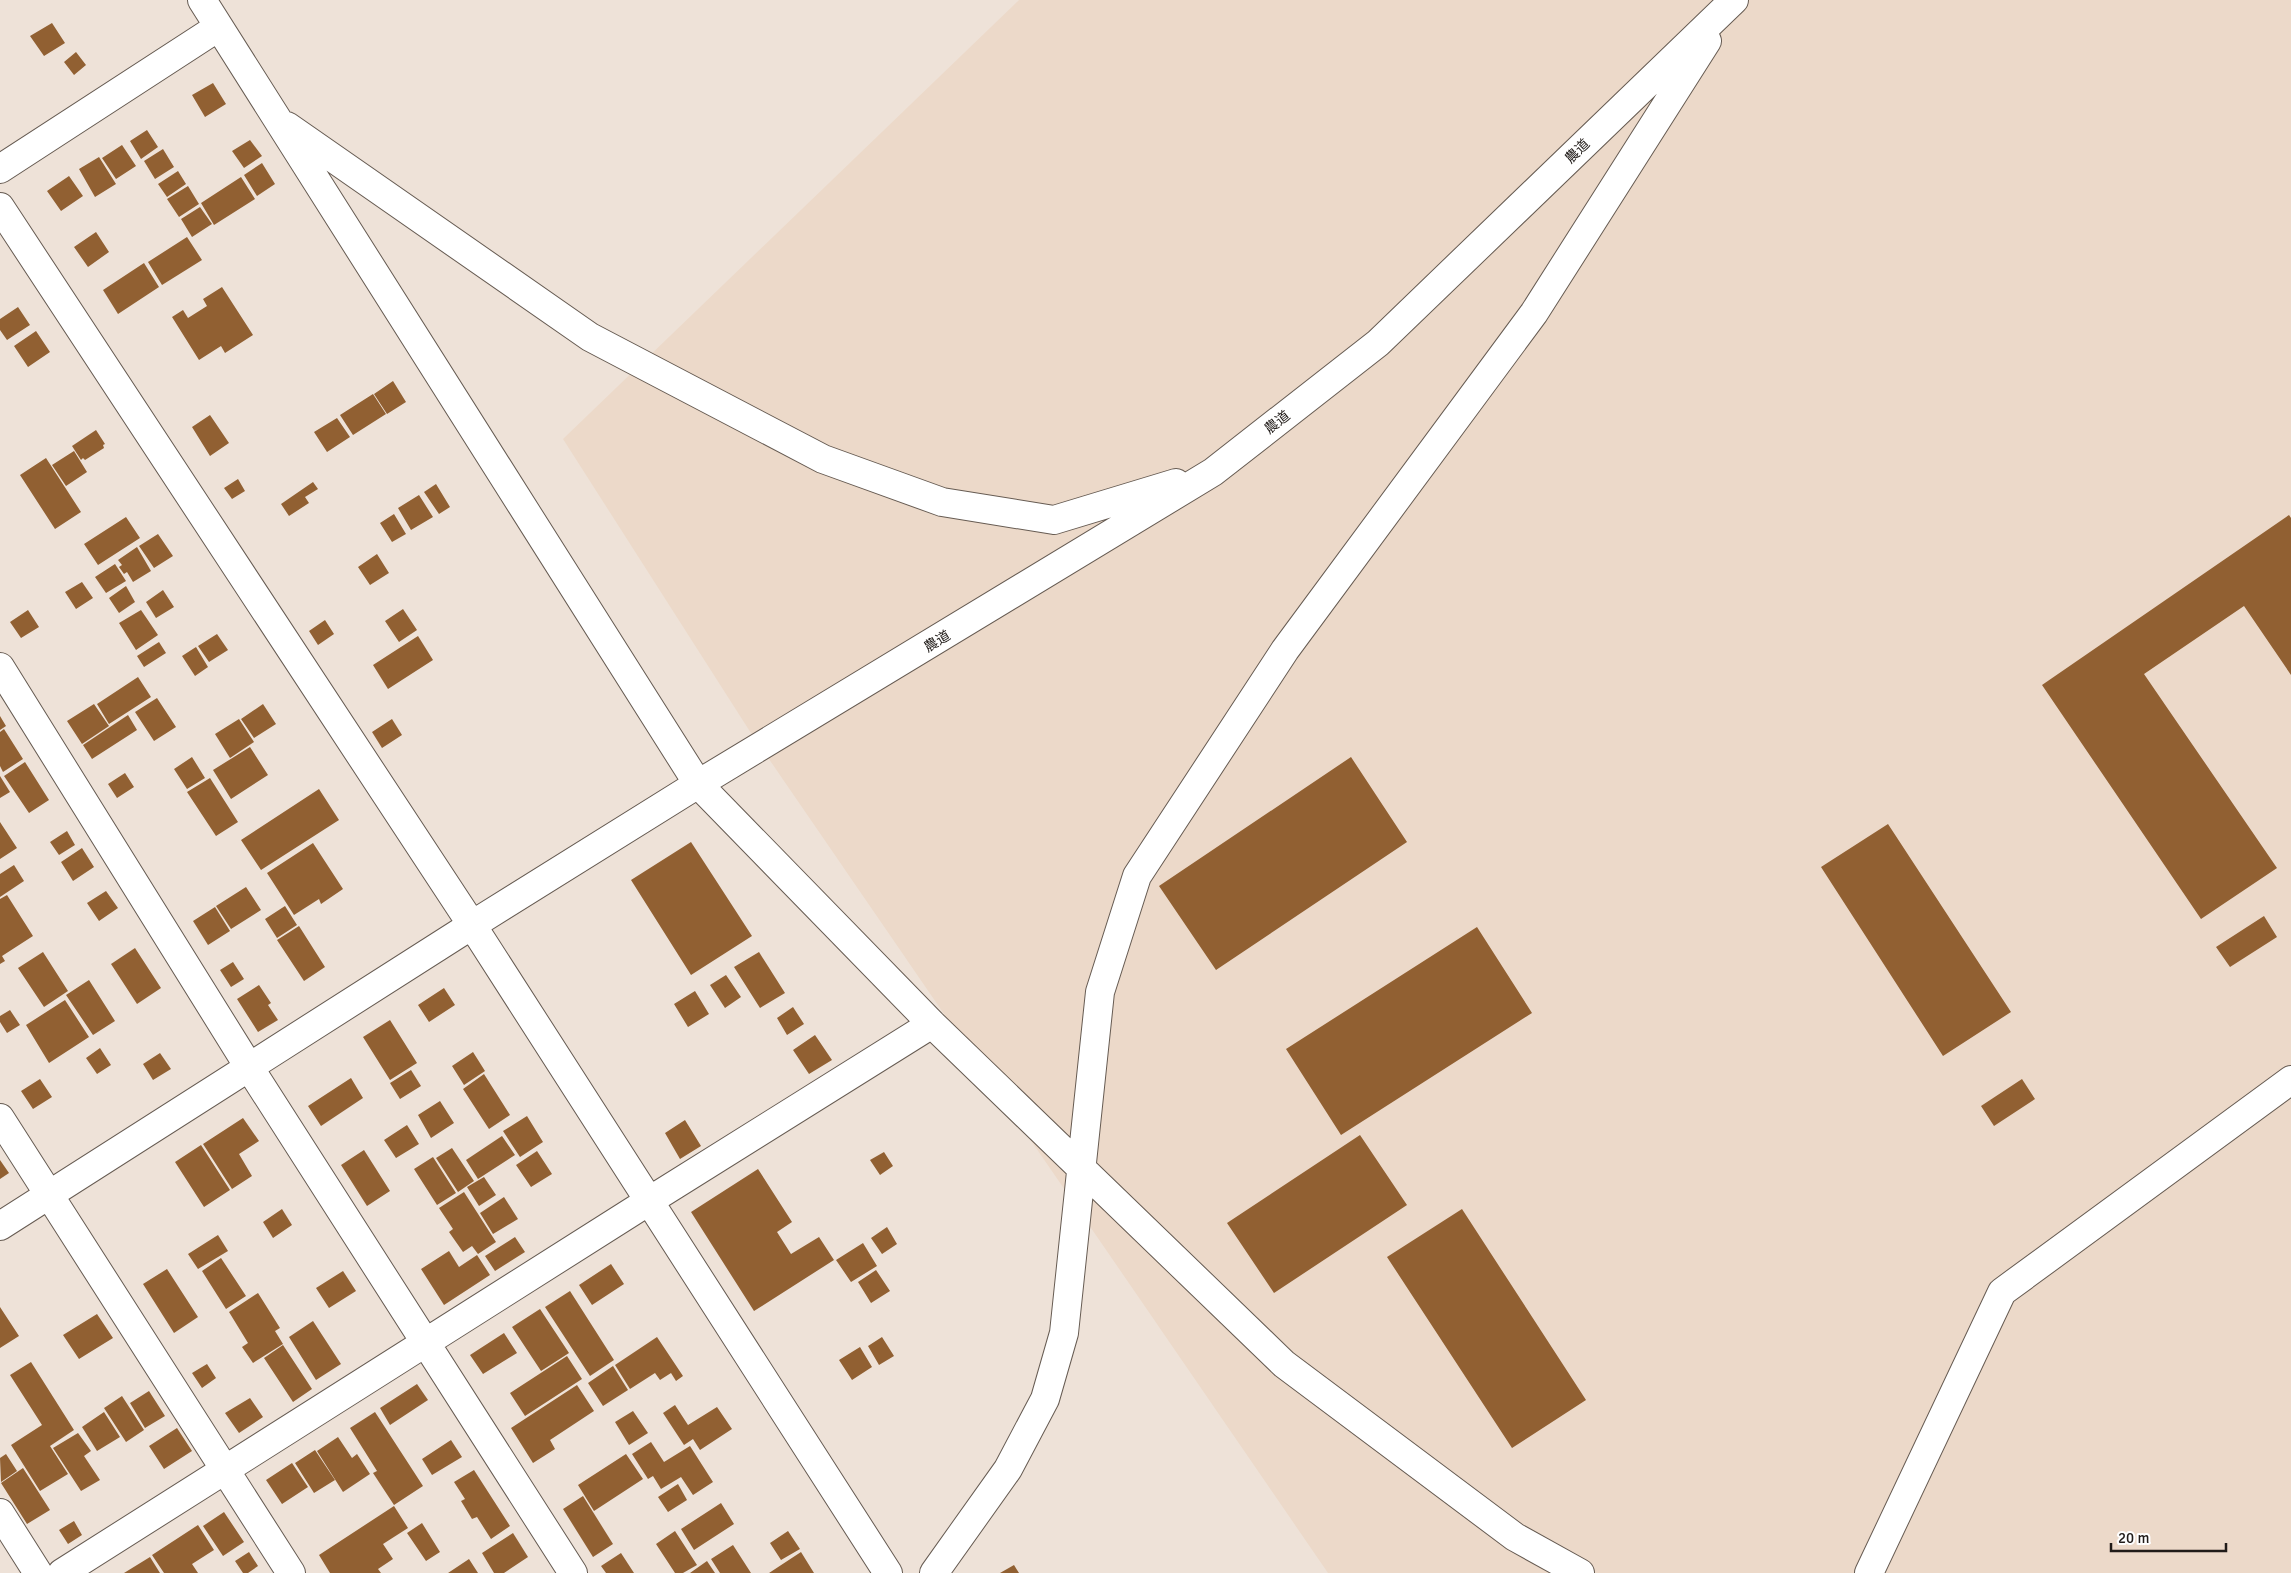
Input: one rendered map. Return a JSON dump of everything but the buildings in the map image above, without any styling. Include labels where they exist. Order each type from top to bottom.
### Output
[{"type":"street","points":[[202,0],[217,28],[698,784],[932,1024],[1284,1364],[1515,1537],[1580,1573]]},
{"type":"street","points":[[934,1573],[1008,1469],[1045,1399],[1064,1333],[1100,992],[1137,876],[1285,650],[1534,314],[1732,2]]},
{"type":"street","name":"農道","points":[[0,1226],[472,925],[698,784],[1213,472],[1378,343],[1732,2]]},
{"type":"street","points":[[0,169],[217,28]]},
{"type":"street","points":[[276,119],[590,337],[823,459],[942,502],[1054,520],[1213,472]]},
{"type":"street","points":[[0,206],[472,925],[888,1573]]},
{"type":"street","points":[[0,667],[249,1067],[574,1573]]},
{"type":"street","points":[[62,1573],[649,1200],[932,1024]]},
{"type":"street","points":[[1869,1573],[2002,1292],[2291,1080]]},
{"type":"street","points":[[0,1118],[291,1573]]},
{"type":"street","points":[[0,1513],[38,1573]]},
{"type":"shaded area","points":[[1019,0],[2291,0],[2291,1573],[1328,1573],[749,730],[563,439]]}]
